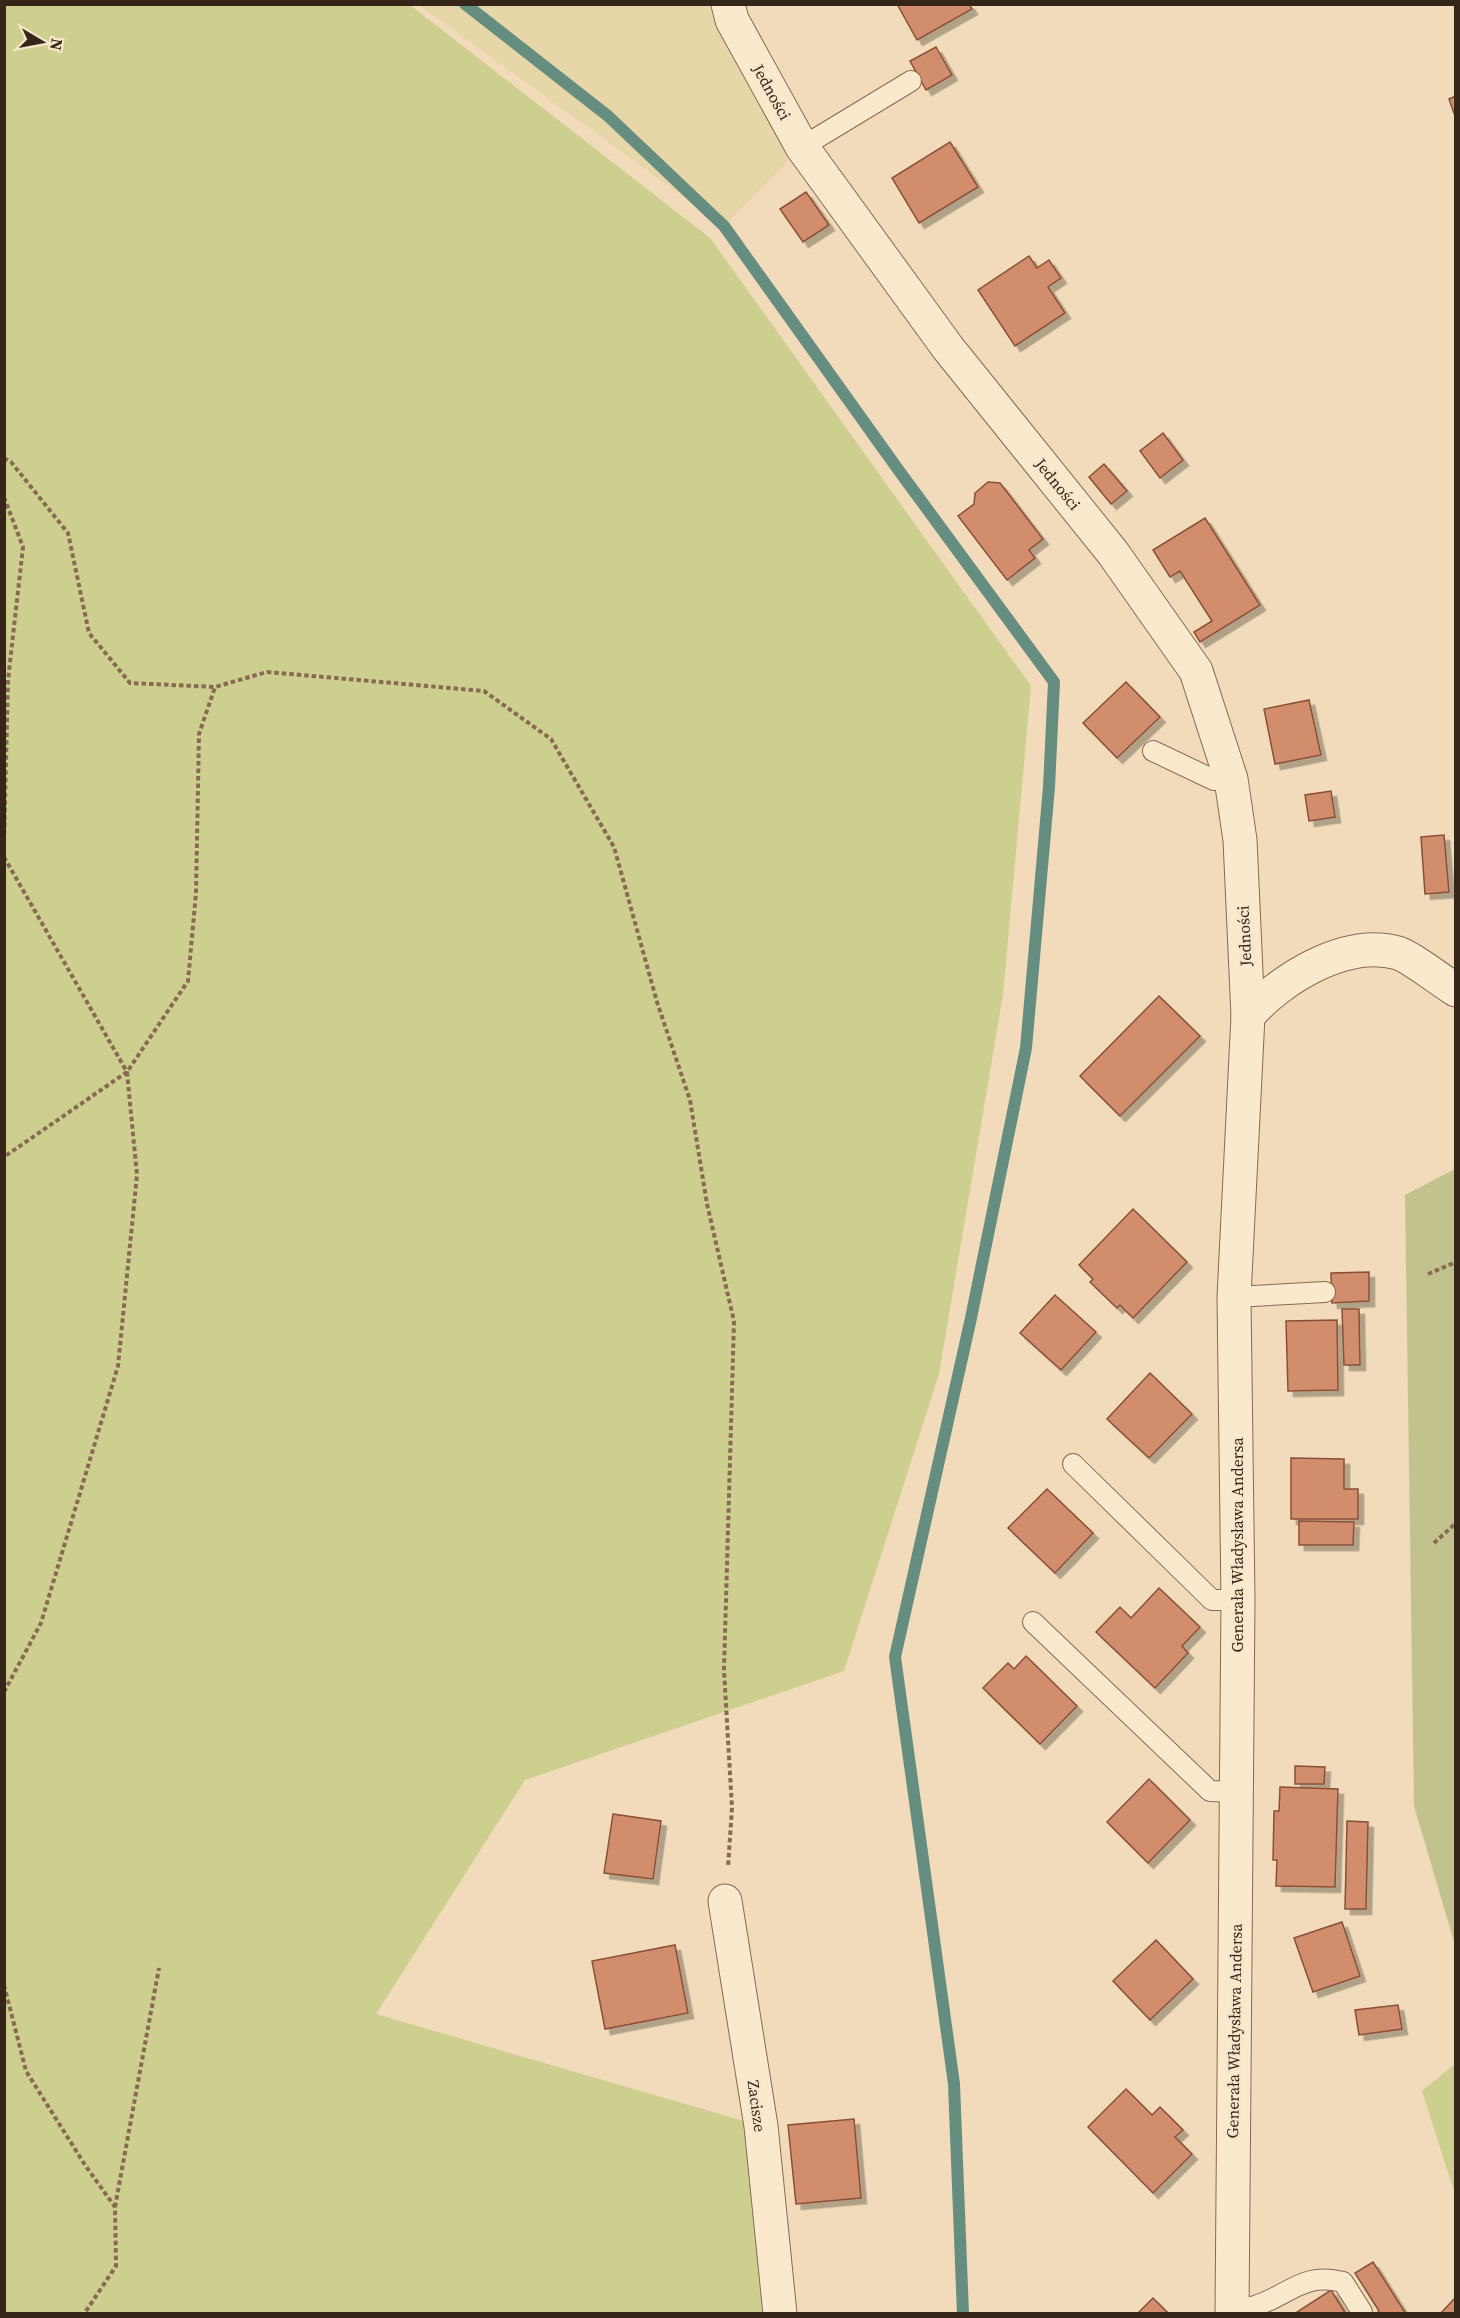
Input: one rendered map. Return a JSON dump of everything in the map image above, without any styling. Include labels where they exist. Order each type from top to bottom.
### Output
[{"type":"street","name":"Jedności","points":[[728,4],[732,20],[802,147],[948,348],[1113,554],[1196,671],[1231,779],[1240,840],[1248,1016]]},
{"type":"street","points":[[1248,1016],[1264,997],[1309,966],[1361,950],[1398,953],[1455,990]]},
{"type":"street","name":"Generała Władysława Andersa","points":[[1232,2310],[1239,1600],[1234,1297],[1248,1016]]},
{"type":"street","name":"Zacisze","points":[[725,1901],[761,2126],[780,2313]]},
{"type":"lane","points":[[802,147],[911,81]]},
{"type":"lane","points":[[1153,751],[1214,780],[1231,779]]},
{"type":"lane","points":[[1234,1297],[1325,1292]]},
{"type":"lane","points":[[1073,1464],[1212,1600],[1239,1600]]},
{"type":"lane","points":[[1033,1622],[1210,1791],[1236,1792]]},
{"type":"lane","points":[[1232,2310],[1253,2307],[1308,2280],[1327,2278],[1343,2282],[1362,2312]]},
{"type":"path","points":[[4,458],[11,462],[68,533],[89,633],[130,683],[214,687],[267,672],[484,691],[551,739],[614,847],[657,1002],[690,1100],[707,1204],[734,1322],[724,1670],[732,1808],[725,1901]]},
{"type":"path","points":[[4,497],[23,547],[8,680],[4,845]]},
{"type":"path","points":[[4,1157],[127,1072],[188,981],[196,893],[199,734],[214,687]]},
{"type":"path","points":[[4,857],[127,1072],[137,1175],[118,1366],[41,1623],[4,1692]]},
{"type":"path","points":[[1428,1274],[1455,1262]]},
{"type":"path","points":[[1434,1543],[1455,1523]]},
{"type":"path","points":[[84,2313],[116,2266],[115,2207],[159,1968]]},
{"type":"path","points":[[4,1985],[26,2071],[85,2165],[115,2207]]},
{"type":"shaded area","points":[[419,5],[709,5],[802,147],[724,226]]},
{"type":"green space","points":[[5,5],[410,5],[710,238],[1031,686],[1003,994],[939,1374],[844,1671],[525,1780],[376,2014],[761,2126],[784,2313],[5,2314]]},
{"type":"green space","points":[[1455,1169],[1455,1945],[1414,1806],[1405,1195]]},
{"type":"green space","points":[[1455,2064],[1455,2194],[1422,2091]]},
{"type":"building","points":[[897,4],[969,4],[972,9],[917,40]]},
{"type":"building","points":[[936,47],[952,75],[926,90],[910,61]]},
{"type":"building","points":[[1456,96],[1456,119],[1449,99]]},
{"type":"building","points":[[950,142],[978,187],[919,223],[892,178]]},
{"type":"building","points":[[806,192],[829,225],[803,242],[780,209]]},
{"type":"building","points":[[1029,256],[1037,268],[1049,260],[1061,278],[1048,287],[1065,313],[1015,346],[978,290]]},
{"type":"building","points":[[1163,433],[1183,460],[1160,478],[1140,451]]},
{"type":"building","points":[[1104,464],[1127,491],[1111,504],[1089,477]]},
{"type":"building","points":[[988,482],[1000,483],[1043,539],[1029,550],[1035,558],[1007,580],[958,516],[974,504],[975,493]]},
{"type":"building","points":[[1205,518],[1260,605],[1200,642],[1194,632],[1212,621],[1180,571],[1170,577],[1153,550]]},
{"type":"building","points":[[1126,682],[1160,717],[1117,758],[1083,723]]},
{"type":"building","points":[[1309,700],[1321,755],[1275,764],[1264,709]]},
{"type":"building","points":[[1331,791],[1335,817],[1309,821],[1305,795]]},
{"type":"building","points":[[1444,835],[1449,892],[1425,894],[1421,837]]},
{"type":"building","points":[[1159,996],[1200,1036],[1120,1116],[1080,1076]]},
{"type":"building","points":[[1133,1209],[1187,1262],[1133,1318],[1120,1305],[1117,1308],[1090,1282],[1093,1279],[1079,1265]]},
{"type":"building","points":[[1369,1272],[1369,1301],[1332,1303],[1331,1273]]},
{"type":"building","points":[[1055,1295],[1096,1332],[1061,1370],[1020,1333]]},
{"type":"building","points":[[1342,1309],[1359,1309],[1360,1365],[1344,1365]]},
{"type":"building","points":[[1337,1320],[1338,1390],[1288,1391],[1286,1321]]},
{"type":"building","points":[[1150,1373],[1192,1414],[1149,1458],[1107,1419]]},
{"type":"building","points":[[1291,1458],[1344,1459],[1344,1489],[1358,1489],[1358,1519],[1291,1519]]},
{"type":"building","points":[[1047,1489],[1093,1533],[1055,1573],[1008,1528]]},
{"type":"building","points":[[1299,1521],[1354,1522],[1353,1545],[1299,1545]]},
{"type":"building","points":[[1159,1588],[1200,1627],[1182,1646],[1188,1653],[1155,1688],[1096,1632],[1120,1607],[1131,1618]]},
{"type":"building","points":[[1026,1656],[1077,1706],[1040,1744],[983,1688],[1008,1663],[1014,1669]]},
{"type":"building","points":[[1295,1766],[1325,1767],[1324,1784],[1295,1784]]},
{"type":"building","points":[[1149,1779],[1190,1820],[1148,1863],[1107,1822]]},
{"type":"building","points":[[1280,1787],[1338,1789],[1335,1887],[1276,1886],[1277,1860],[1273,1860],[1274,1811],[1279,1811]]},
{"type":"building","points":[[613,1814],[661,1821],[653,1879],[604,1873]]},
{"type":"building","points":[[1347,1821],[1368,1822],[1366,1909],[1345,1909]]},
{"type":"building","points":[[1342,1922],[1360,1976],[1313,1992],[1294,1938]]},
{"type":"building","points":[[1156,1940],[1193,1979],[1150,2020],[1113,1981]]},
{"type":"building","points":[[675,1945],[688,2013],[605,2029],[592,1961]]},
{"type":"building","points":[[1398,2005],[1402,2029],[1359,2035],[1355,2010]]},
{"type":"building","points":[[1126,2089],[1152,2115],[1160,2107],[1183,2130],[1175,2137],[1192,2154],[1153,2193],[1088,2127]]},
{"type":"building","points":[[854,2119],[861,2198],[796,2204],[788,2125]]},
{"type":"building","points":[[1373,2262],[1406,2314],[1376,2314],[1379,2311],[1355,2273]]},
{"type":"building","points":[[1331,2290],[1346,2314],[1294,2314]]},
{"type":"building","points":[[1456,2297],[1456,2314],[1440,2314]]},
{"type":"building","points":[[1153,2298],[1169,2314],[1137,2314]]},
{"type":"waterway","points":[[465,4],[608,116],[724,226],[1054,682],[1049,787],[1026,1048],[971,1318],[895,1657],[954,2084],[963,2314]]}]
